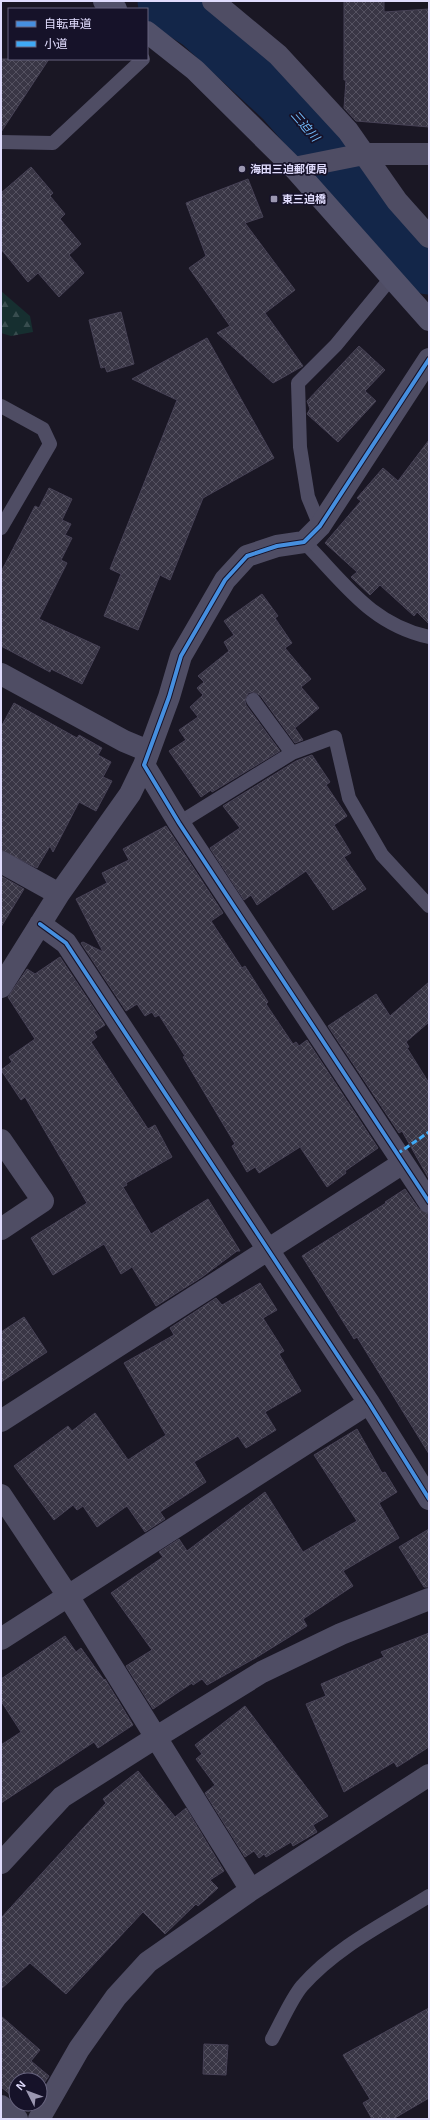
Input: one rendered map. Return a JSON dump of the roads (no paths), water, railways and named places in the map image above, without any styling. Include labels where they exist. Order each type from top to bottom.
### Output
[{"type":"street","points":[[104,1],[114,8]]},
{"type":"street","points":[[213,1],[278,55],[348,131],[360,155],[397,201],[429,237]]},
{"type":"street","points":[[151,43],[195,70],[300,167],[391,278],[429,320]]},
{"type":"street","points":[[300,167],[360,155],[429,154]]},
{"type":"street","points":[[1,987],[59,894],[130,794],[146,758],[169,697],[180,656],[224,580],[247,556],[277,546],[304,542],[320,526],[429,359]]},
{"type":"street","points":[[1,674],[124,741],[146,758],[179,823],[429,1202]]},
{"type":"street","points":[[1,862],[59,894]]},
{"type":"street","points":[[40,924],[66,943],[369,1403],[429,1499]]},
{"type":"street","points":[[1,1140],[43,1201],[1,1229]]},
{"type":"street","points":[[1,1421],[404,1163]]},
{"type":"street","points":[[1,1639],[369,1403]]},
{"type":"street","points":[[1,1495],[68,1596],[251,1890]]},
{"type":"street","points":[[1,1863],[62,1797],[262,1672],[341,1634],[429,1599]]},
{"type":"street","points":[[38,2119],[79,2049],[116,1997],[148,1962],[251,1890],[429,1774]]},
{"type":"street","points":[[1,2106],[17,2119]]},
{"type":"lane","points":[[1,142],[53,143],[142,60]]},
{"type":"lane","points":[[320,526],[308,497],[305,482],[300,447],[298,383],[336,345],[391,278]]},
{"type":"lane","points":[[1,406],[43,429],[50,444],[1,528]]},
{"type":"lane","points":[[304,542],[341,584],[364,605],[399,627],[412,633],[429,637]]},
{"type":"lane","points":[[252,700],[292,753]]},
{"type":"lane","points":[[179,823],[292,753],[335,737],[349,798],[382,855],[421,900],[429,906]]},
{"type":"lane","points":[[272,2039],[302,1986],[330,1960],[370,1931],[429,1896]]},
{"type":"waterway","name":"三迫川","points":[[165,1],[200,23],[282,99],[429,267]]},
{"type":"place","name":"海田三迫郵便局","points":[[242,169]]},
{"type":"place","name":"東三迫橋","points":[[274,199]]}]
